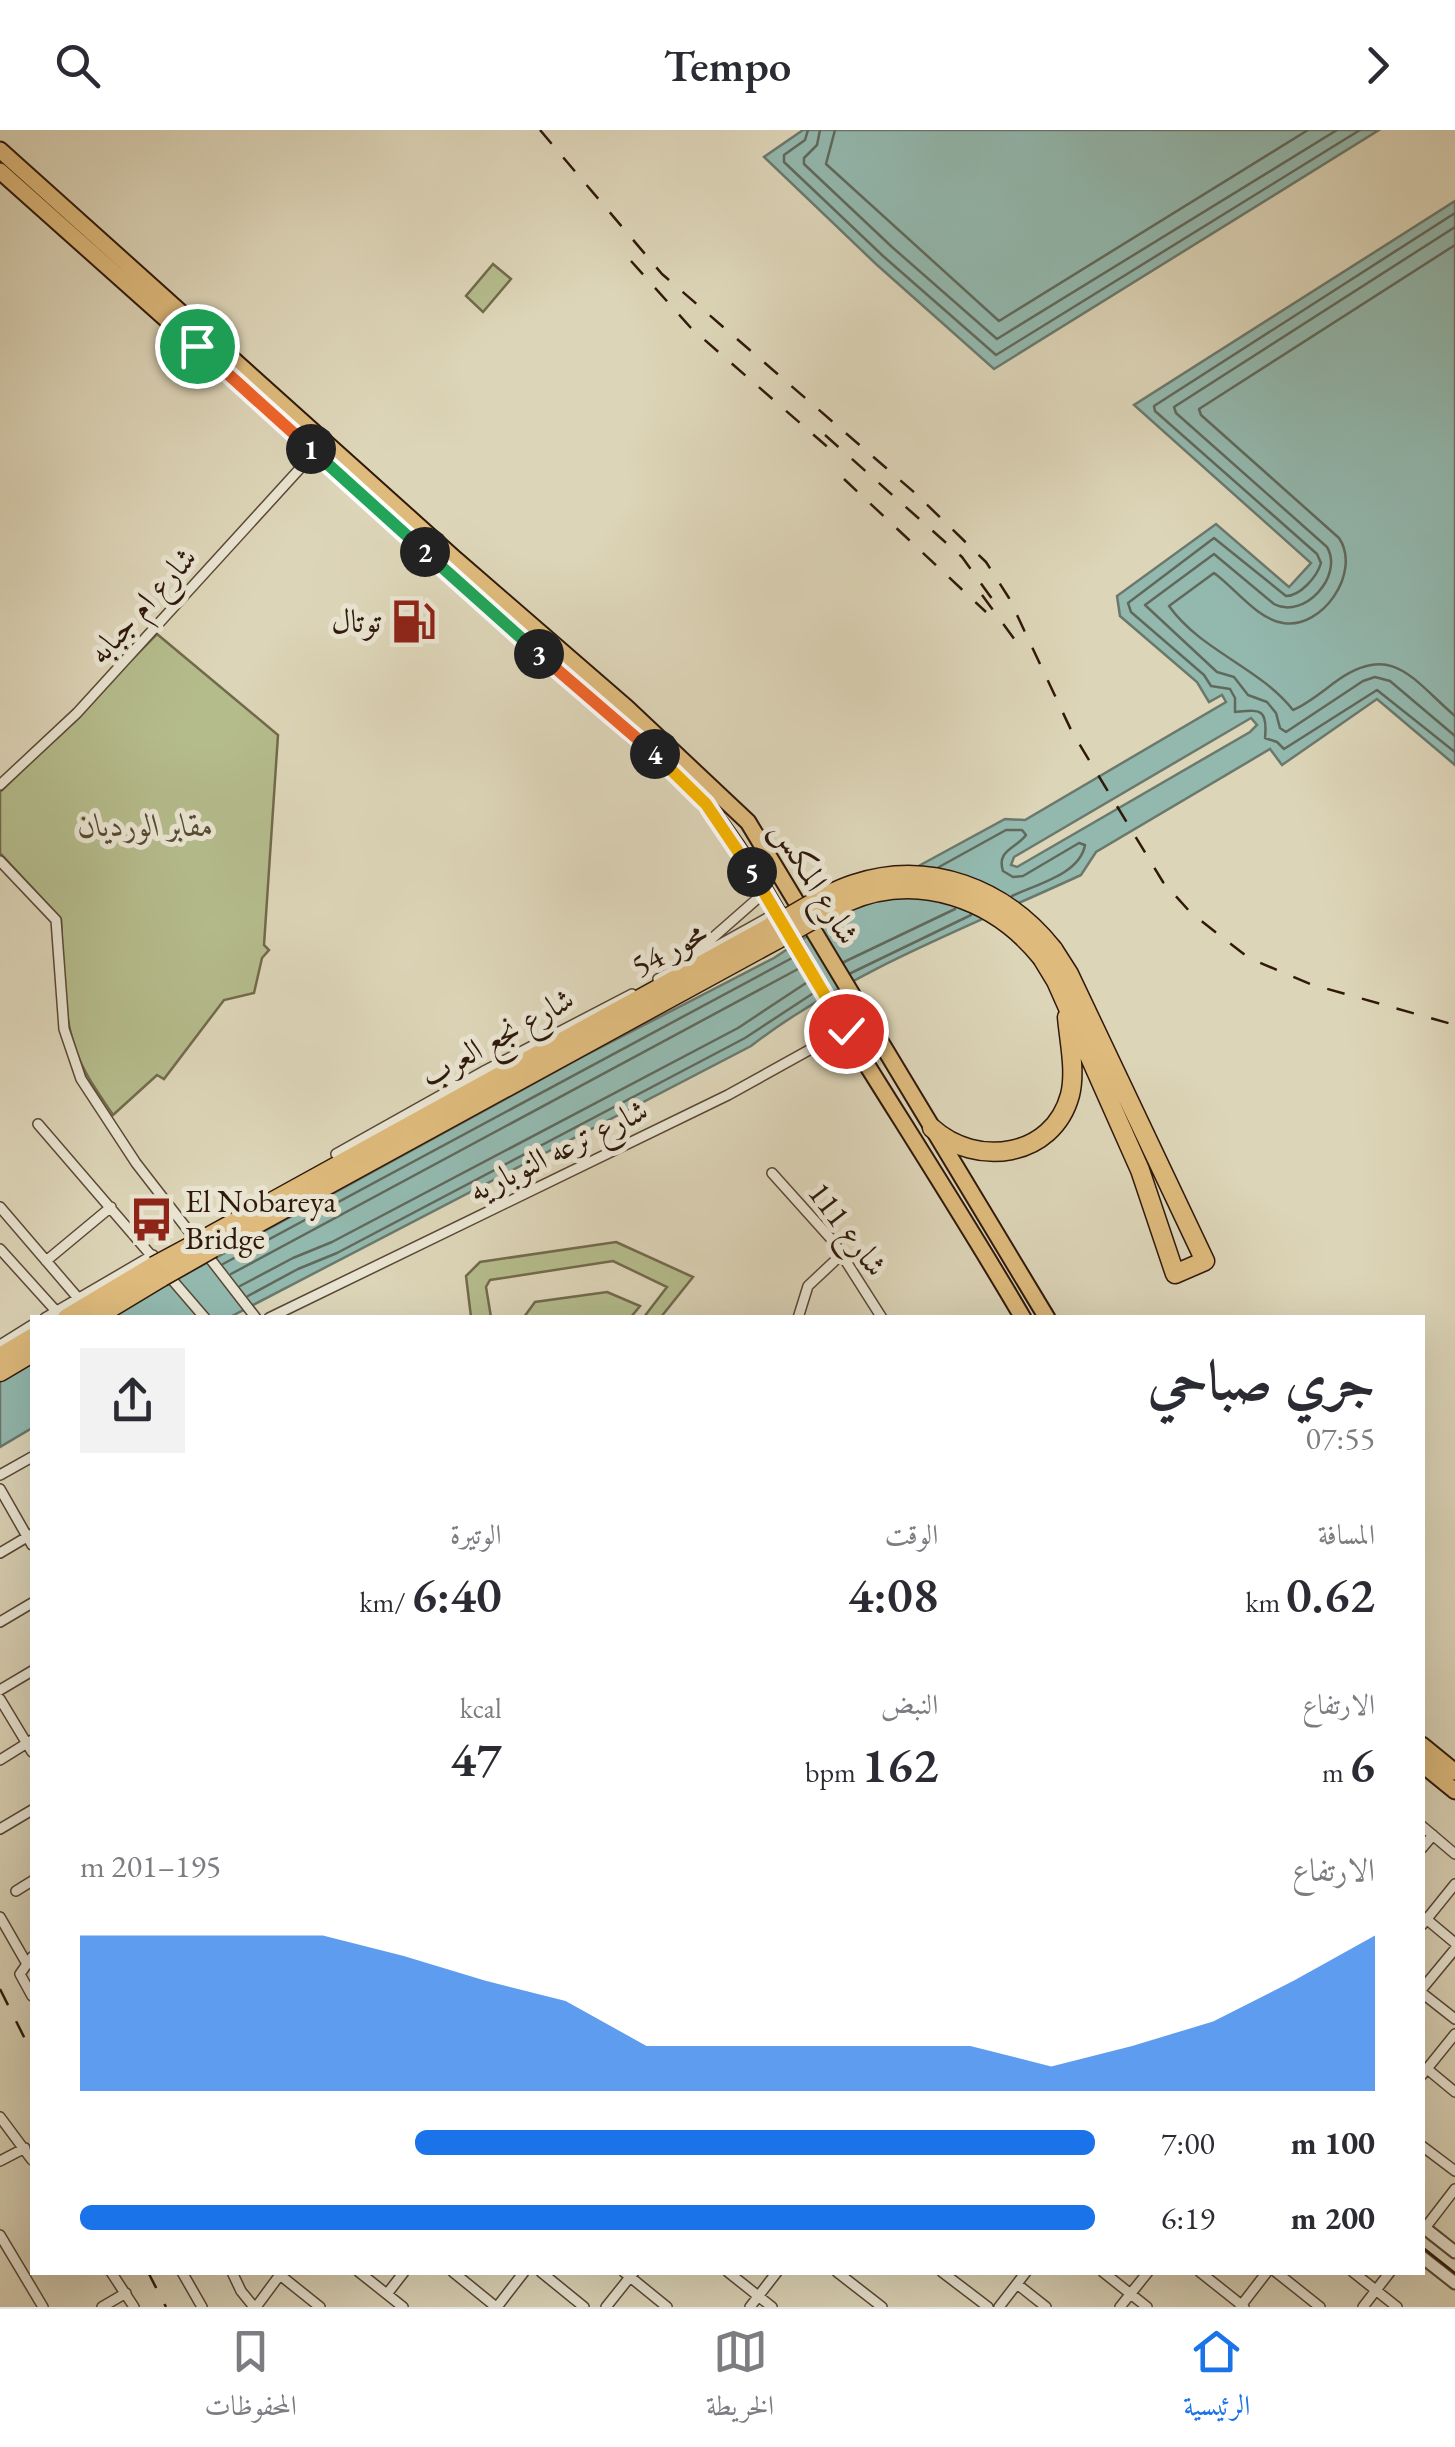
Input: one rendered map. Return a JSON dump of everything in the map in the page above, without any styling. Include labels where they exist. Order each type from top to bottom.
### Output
[{"type":"highway","name":"محور 54","points":[[62,1314],[211,1249],[781,930],[858,898],[926,890],[982,906],[1048,953],[1069,974],[1205,1262],[1175,1274],[1140,1170],[1065,1002],[1048,953]]},
{"type":"highway","points":[[932,1128],[957,1146],[990,1153],[1026,1146],[1046,1133],[1062,1114],[1073,1080],[1065,1002]]},
{"type":"highway","name":"محور 54","points":[[98,1315],[162,1270]]},
{"type":"highway","points":[[0,1357],[30,1339]]},
{"type":"highway","points":[[0,1372],[30,1354]]},
{"type":"main road","name":"شارع المكس","points":[[0,150],[586,684],[692,789],[729,835],[765,892],[781,930],[1020,1315]]},
{"type":"main road","name":"شارع المكس","points":[[0,171],[315,452],[748,822],[1045,1315]]},
{"type":"main road","points":[[972,1237],[990,1225]]},
{"type":"main road","points":[[1425,1747],[1455,1772]]},
{"type":"main road","points":[[1425,1766],[1455,1791]]},
{"type":"street","name":"شارع ام جبابه","points":[[0,785],[77,713],[315,452]]},
{"type":"street","points":[[0,861],[56,920],[64,1029],[82,1079],[136,1163],[211,1249],[254,1315]]},
{"type":"street","name":"شارع نجع العرب","points":[[336,1154],[648,986],[682,964],[765,892]]},
{"type":"street","name":"شارع نجع العرب","points":[[682,964],[781,930]]},
{"type":"street","name":"شارع ترعه النوباريه","points":[[275,1315],[728,1095],[841,1024],[865,1020]]},
{"type":"street","points":[[38,1124],[202,1315]]},
{"type":"street","name":"شارع 111","points":[[772,1173],[842,1254],[880,1315]]},
{"type":"street","points":[[0,1207],[78,1298]]},
{"type":"street","points":[[46,1261],[111,1207]]},
{"type":"street","points":[[0,1249],[62,1314],[78,1298],[162,1270]]},
{"type":"street","points":[[799,1315],[808,1286],[842,1254]]},
{"type":"street","points":[[871,1315],[873,1303]]},
{"type":"street","points":[[0,1345],[30,1326]]},
{"type":"street","points":[[0,1475],[30,1458]]},
{"type":"street","points":[[0,1490],[30,1537]]},
{"type":"street","points":[[0,1553],[30,1539]]},
{"type":"street","points":[[0,1622],[30,1604]]},
{"type":"street","points":[[0,1690],[30,1672]]},
{"type":"street","points":[[0,1699],[30,1744]]},
{"type":"street","points":[[0,1760],[30,1745]]},
{"type":"street","points":[[0,1829],[30,1811]]},
{"type":"street","points":[[1425,1828],[1455,1854]]},
{"type":"street","points":[[1425,1844],[1433,1834]]},
{"type":"street","points":[[16,1891],[30,1882]]},
{"type":"street","points":[[1425,1919],[1455,1884]]},
{"type":"street","points":[[0,1917],[30,1961],[21,1972],[30,1992]]},
{"type":"street","points":[[1425,1921],[1455,1946],[1425,1987]]},
{"type":"street","points":[[1425,1994],[1455,2019]]},
{"type":"street","points":[[1425,2069],[1455,2034]]},
{"type":"street","points":[[1425,2071],[1455,2092]]},
{"type":"street","points":[[0,2116],[30,2157]]},
{"type":"street","points":[[0,2162],[24,2148]]},
{"type":"street","points":[[1425,2148],[1455,2171]]},
{"type":"street","points":[[1425,2226],[1455,2189]]},
{"type":"street","points":[[1425,2228],[1455,2252]]},
{"type":"street","points":[[0,2235],[43,2307]]},
{"type":"street","points":[[1425,2259],[1455,2283]]},
{"type":"street","points":[[113,2275],[134,2307]]},
{"type":"street","points":[[184,2275],[202,2307]]},
{"type":"street","points":[[233,2275],[241,2292],[255,2307],[280,2275]]},
{"type":"street","points":[[282,2275],[320,2307]]},
{"type":"street","points":[[364,2275],[403,2307]]},
{"type":"street","points":[[386,2294],[402,2275]]},
{"type":"street","points":[[457,2275],[497,2307],[522,2275]]},
{"type":"street","points":[[545,2275],[584,2307]]},
{"type":"street","points":[[606,2307],[628,2275]]},
{"type":"street","points":[[630,2275],[667,2307]]},
{"type":"street","points":[[732,2275],[772,2307]]},
{"type":"street","points":[[750,2307],[776,2275]]},
{"type":"street","points":[[840,2275],[882,2307]]},
{"type":"street","points":[[946,2275],[988,2307]]},
{"type":"street","points":[[999,2307],[1024,2275]]},
{"type":"street","points":[[1107,2275],[1146,2307]]},
{"type":"street","points":[[1120,2307],[1146,2275]]},
{"type":"street","points":[[1204,2275],[1242,2306],[1265,2275]]},
{"type":"street","points":[[1280,2275],[1320,2307]]},
{"type":"street","points":[[1357,2275],[1397,2307]]},
{"type":"street","points":[[1363,2307],[1388,2275]]},
{"type":"street","points":[[1017,2284],[1046,2307]]},
{"type":"street","points":[[102,2307],[126,2293]]},
{"type":"green space","points":[[493,264],[511,279],[483,312],[466,296]]},
{"type":"green space","name":"مقابر الورديان","points":[[157,634],[278,735],[264,945],[269,950],[262,958],[254,993],[224,1000],[164,1079],[157,1075],[113,1115],[84,1070],[72,1037],[64,987],[61,919],[0,853],[0,792]]},
{"type":"green space","points":[[616,1242],[693,1277],[663,1315],[646,1315],[667,1287],[613,1261],[490,1280],[486,1287],[491,1315],[471,1315],[466,1276],[480,1262]]},
{"type":"green space","points":[[607,1292],[640,1306],[633,1315],[525,1315],[535,1302]]},
{"type":"water","points":[[803,130],[1379,130],[994,369],[764,157]]},
{"type":"water","points":[[1455,201],[1455,765],[1377,699],[1282,765],[1270,749],[1096,852],[1081,875],[868,973],[751,1046],[234,1315],[111,1315],[582,1057],[774,958],[891,881],[1005,819],[1025,820],[1226,702],[1222,695],[1209,702],[1197,682],[1120,616],[1117,596],[1216,524],[1289,587],[1311,563],[1134,405]],"holes":[[[1251,718],[1257,725],[1017,867],[1011,865],[1014,857]]]},
{"type":"water","points":[[30,1362],[30,1429],[0,1447],[0,1380]]},
{"type":"tram line","points":[[1425,2249],[1455,2273]]},
{"type":"railway","points":[[540,130],[662,274],[915,493],[986,562],[1009,598],[1072,732],[1163,882],[1191,913],[1249,958],[1310,984],[1455,1025]]},
{"type":"railway","points":[[631,261],[691,328],[831,450]]},
{"type":"railway","points":[[825,435],[962,557],[995,603]]},
{"type":"railway","points":[[844,479],[986,612]]},
{"type":"railway","points":[[982,595],[1023,651]]},
{"type":"railway","points":[[0,1989],[30,2049]]},
{"type":"railway","points":[[150,2275],[166,2307]]},
{"type":"place","name":"توتال","points":[[414,621]]},
{"type":"place","name":"El Nobareya Bridge","points":[[152,1219]]},
{"type":"route","points":[[197,346],[692,789],[738,849],[846,1031]]}]
